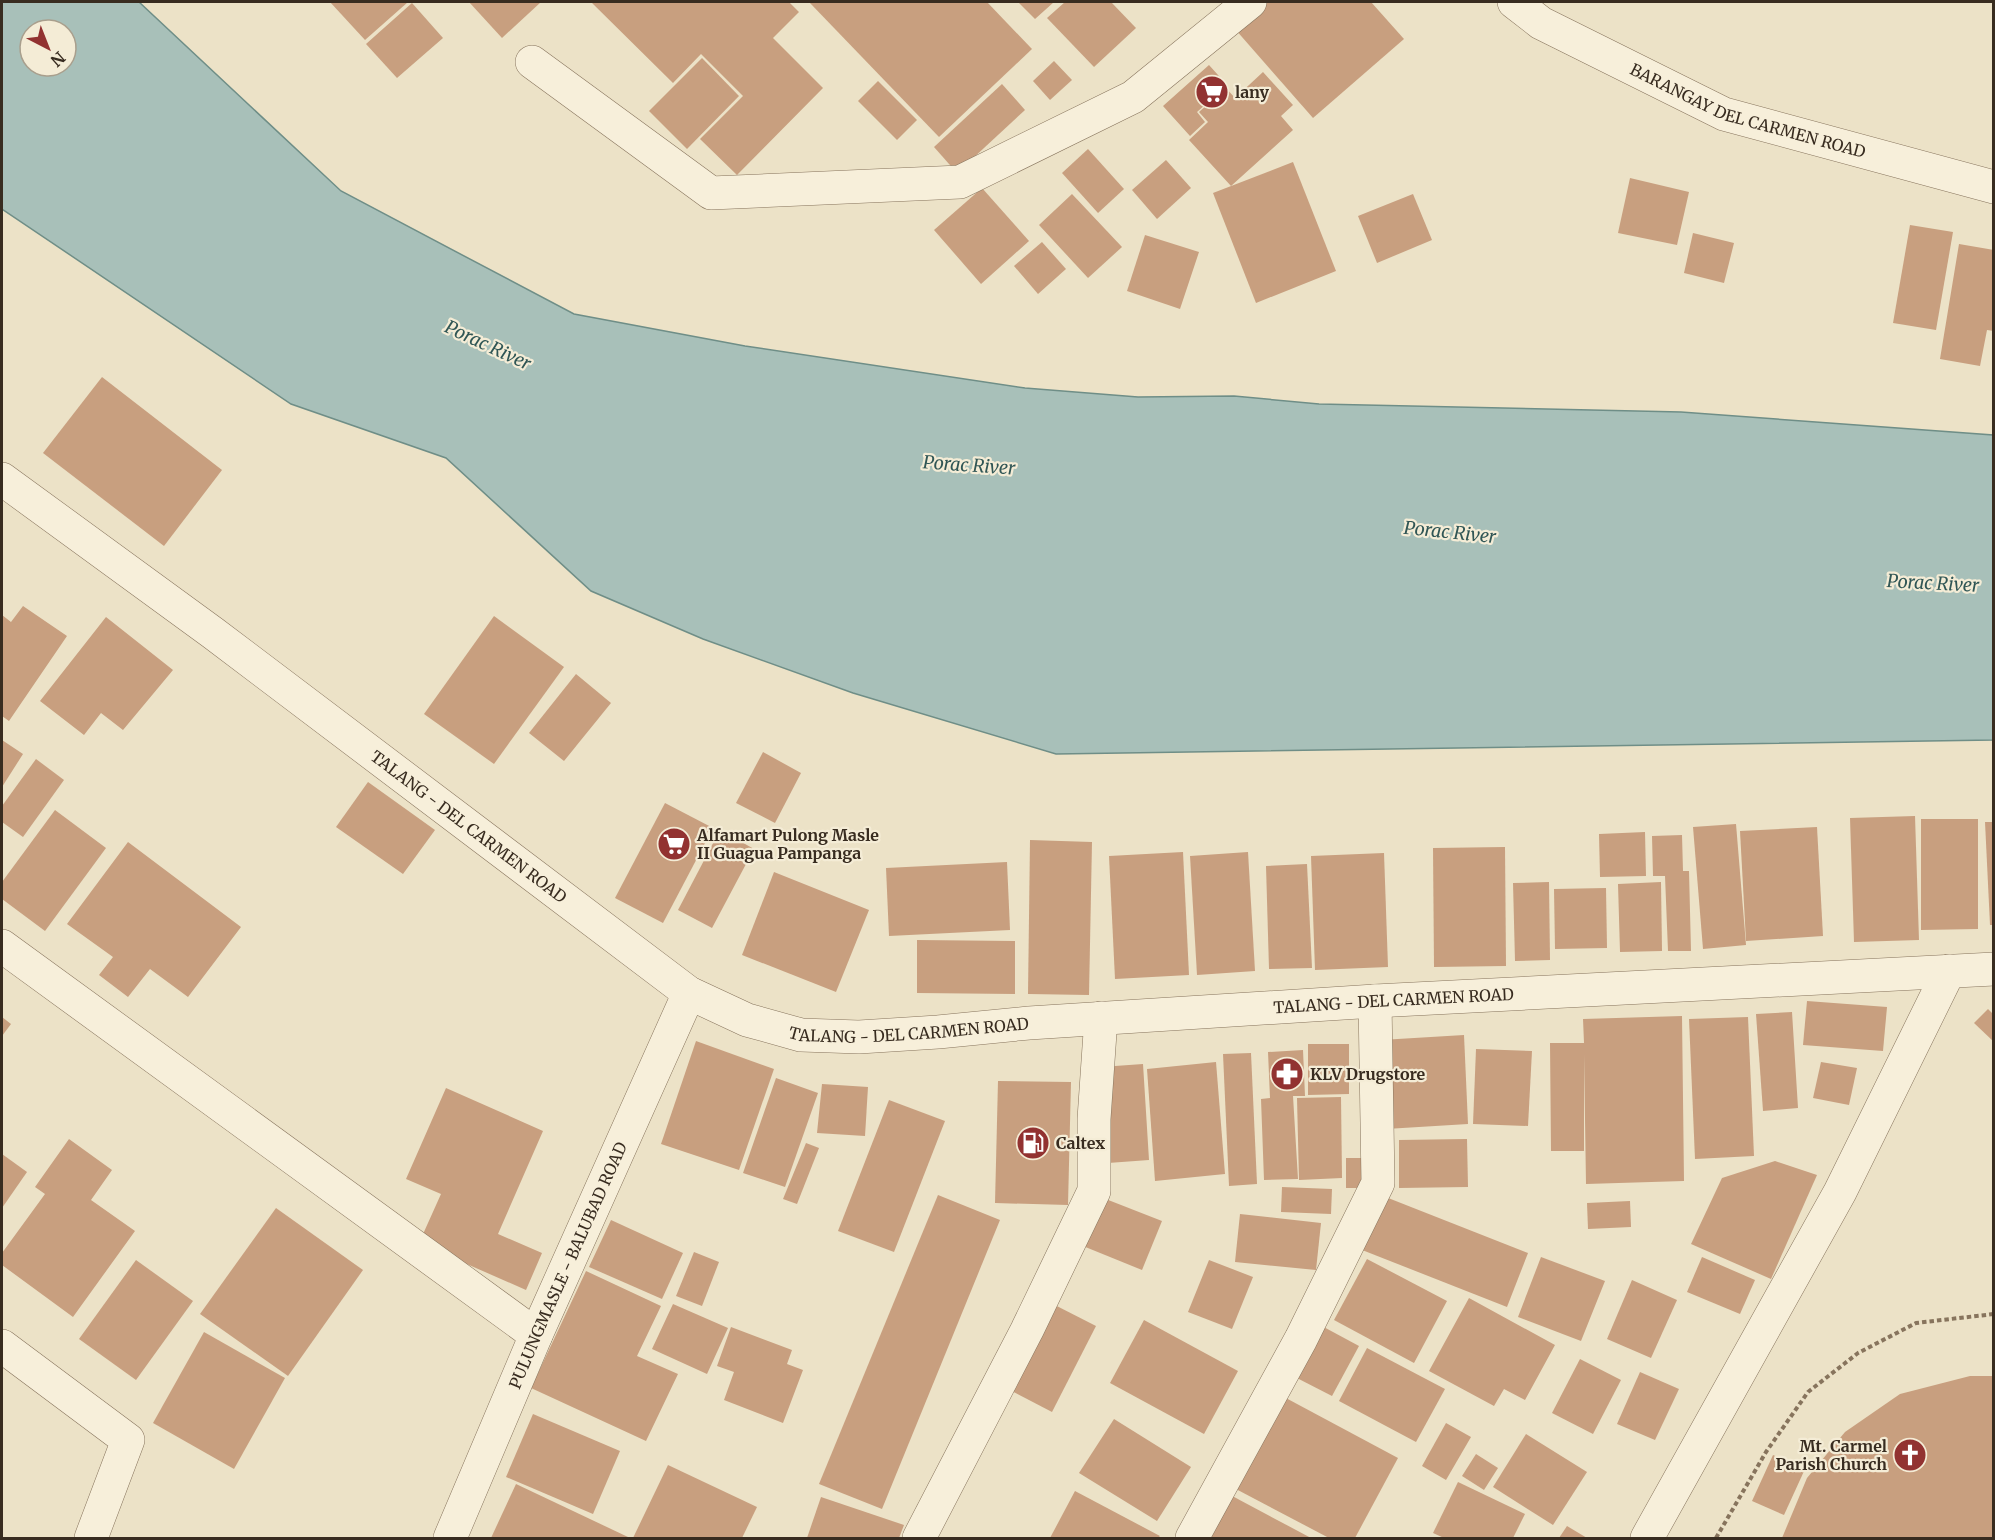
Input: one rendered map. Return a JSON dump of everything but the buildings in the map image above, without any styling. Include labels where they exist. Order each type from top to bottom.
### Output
[{"type":"street","points":[[532,62],[711,193],[960,182],[1133,97],[1250,2]]},
{"type":"street","name":"BARANGAY DEL CARMEN ROAD","points":[[1514,2],[1540,22],[1724,114],[1994,187]]},
{"type":"street","name":"TALANG - DEL CARMEN ROAD","points":[[2,480],[213,633],[689,993],[747,1020],[801,1035],[859,1037],[1101,1018],[1375,1001],[1994,969]]},
{"type":"street","points":[[2,946],[536,1335]]},
{"type":"street","points":[[1647,1539],[1840,1192],[1949,971]]},
{"type":"street","name":"PULUNGMASLE - BALUBAD ROAD","points":[[450,1539],[536,1335],[689,993]]},
{"type":"street","points":[[1192,1539],[1301,1339],[1378,1184],[1375,1001]]},
{"type":"street","points":[[919,1539],[1027,1330],[1094,1191],[1094,1119],[1101,1018]]},
{"type":"street","points":[[2,1346],[128,1440],[91,1539]]},
{"type":"path","points":[[1716,1539],[1766,1452],[1808,1392],[1858,1353],[1916,1323],[1994,1314]]},
{"type":"water","name":"Porac River","points":[[2,2],[139,2],[341,191],[574,314],[745,346],[1025,388],[1138,397],[1234,396],[1319,404],[1681,412],[1993,435],[1993,740],[1056,754],[853,693],[703,639],[591,591],[446,458],[291,404],[2,209]]},
{"type":"place","name":"lany","points":[[1212,92]]},
{"type":"place","name":"Alfamart Pulong Masle II Guagua Pampanga","points":[[674,844]]},
{"type":"place","name":"KLV Drugstore","points":[[1287,1074]]},
{"type":"place","name":"Caltex","points":[[1033,1143]]},
{"type":"place","name":"Mt. Carmel Parish Church","points":[[1910,1455]]}]
